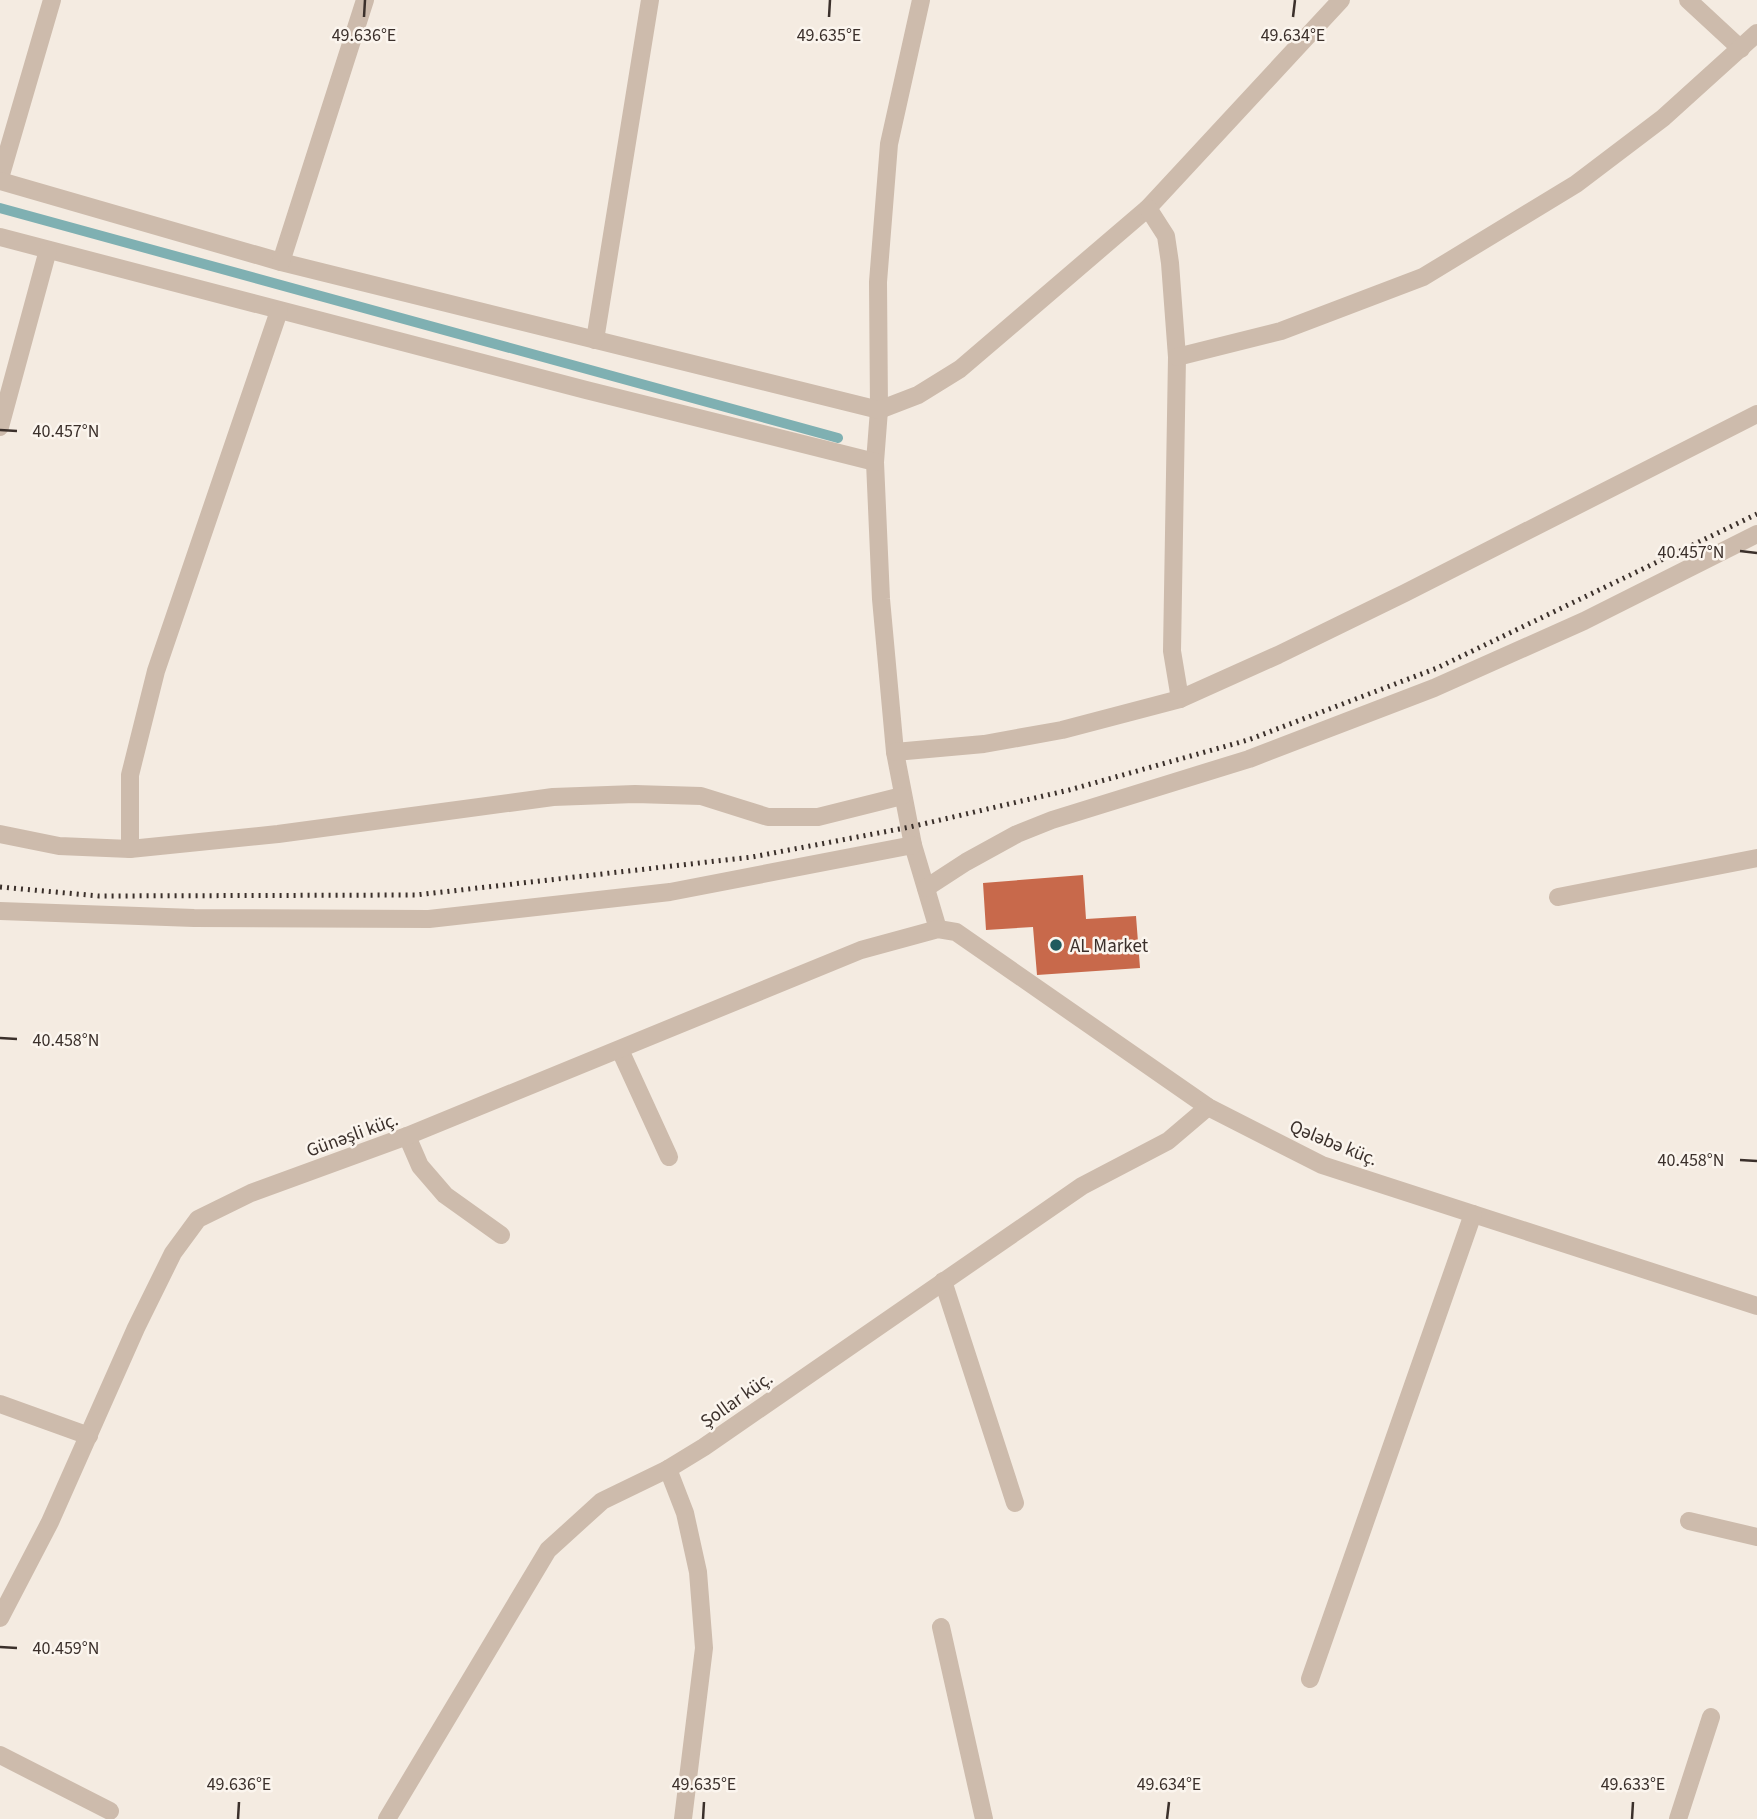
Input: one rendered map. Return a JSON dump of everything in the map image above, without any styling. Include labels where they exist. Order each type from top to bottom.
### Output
[{"type":"street","points":[[52,0],[0,180],[281,262],[879,410],[918,395],[960,369],[1149,208],[1340,0]]},
{"type":"street","points":[[281,262],[365,0]]},
{"type":"street","points":[[595,340],[650,0]]},
{"type":"street","points":[[921,0],[889,144],[878,282],[879,410],[875,462],[881,599],[895,752],[913,845],[938,929]]},
{"type":"street","points":[[1688,0],[1741,49]]},
{"type":"street","points":[[1177,357],[1281,331],[1423,277],[1576,184],[1663,118],[1757,33]]},
{"type":"street","points":[[1149,208],[1166,236],[1177,357],[1172,651],[1180,699]]},
{"type":"street","points":[[0,237],[279,311],[875,462]]},
{"type":"street","points":[[0,427],[48,250]]},
{"type":"street","points":[[130,849],[130,775],[153,684],[279,311]]},
{"type":"street","points":[[895,752],[984,744],[1062,730],[1180,699],[1405,593],[1757,414]]},
{"type":"street","points":[[926,888],[1017,834],[1249,759],[1434,688],[1584,621],[1757,534]]},
{"type":"street","points":[[0,834],[59,846],[130,849],[278,834],[553,797],[635,794],[701,796],[768,817],[818,817],[902,796]]},
{"type":"street","points":[[0,911],[194,919],[429,919],[670,892],[913,845]]},
{"type":"street","points":[[1558,897],[1757,858]]},
{"type":"street","name":"Günəşli küç.","points":[[0,1618],[50,1522],[142,1315],[173,1254],[198,1219],[251,1193],[407,1136],[861,950],[938,929]]},
{"type":"street","name":"Qələbə küç.","points":[[938,929],[956,932],[1208,1107],[1322,1165],[1757,1306]]},
{"type":"street","points":[[620,1050],[669,1157]]},
{"type":"street","name":"Şollar küç.","points":[[387,1819],[548,1550],[602,1501],[668,1469],[1082,1186],[1168,1141],[1208,1107]]},
{"type":"street","points":[[407,1136],[420,1166],[445,1195],[501,1235]]},
{"type":"street","points":[[1310,1679],[1473,1214]]},
{"type":"street","points":[[943,1281],[1015,1503]]},
{"type":"street","points":[[0,1404],[89,1436]]},
{"type":"street","points":[[668,1469],[685,1513],[698,1572],[704,1648],[688,1791],[682,1819]]},
{"type":"street","points":[[1689,1521],[1757,1537]]},
{"type":"street","points":[[941,1627],[984,1819]]},
{"type":"street","points":[[1678,1819],[1711,1717]]},
{"type":"street","points":[[0,1755],[110,1811]]},
{"type":"building","points":[[1083,875],[1086,919],[1136,916],[1140,968],[1037,975],[1033,927],[986,930],[983,883]]},
{"type":"waterway","points":[[0,208],[838,438]]},
{"type":"railway","points":[[0,887],[99,896],[416,895],[752,857],[910,827],[1069,790],[1248,740],[1437,668],[1757,514]]},
{"type":"place","name":"AL Market","points":[[1056,945]]}]
